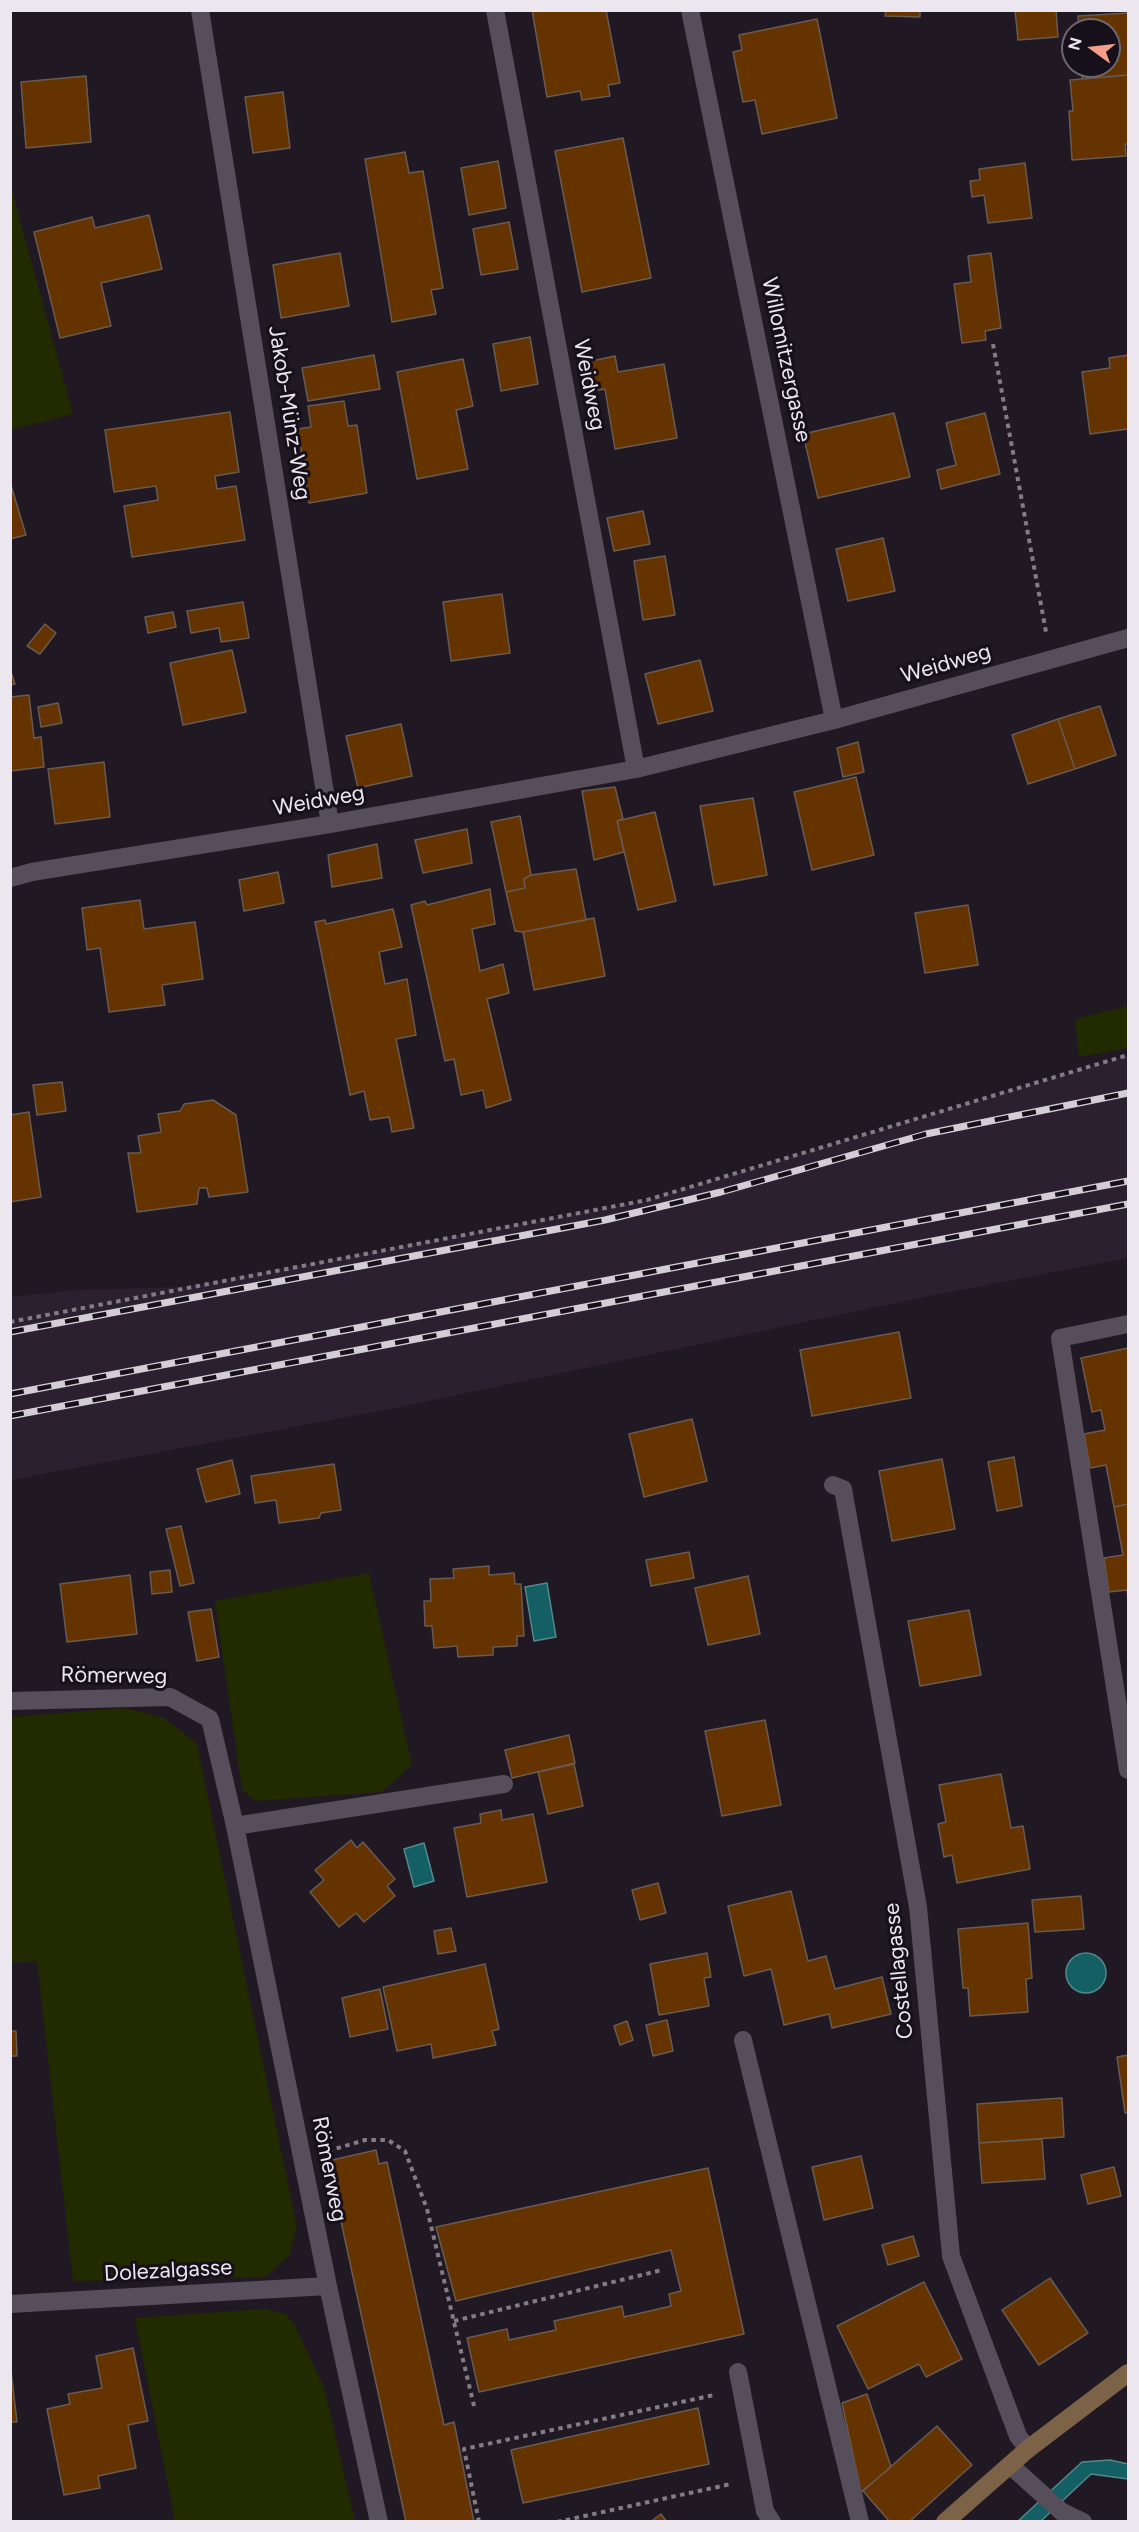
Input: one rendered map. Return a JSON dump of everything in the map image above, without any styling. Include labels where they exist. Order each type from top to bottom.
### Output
[{"type":"main road","points":[[945,2522],[1028,2449],[1128,2373]]},
{"type":"street","name":"Jakob-Münz-Weg","points":[[201,10],[330,824]]},
{"type":"street","name":"Weidweg","points":[[495,10],[636,769]]},
{"type":"street","name":"Willomitzergasse","points":[[690,10],[834,720]]},
{"type":"street","name":"Weidweg","points":[[10,878],[44,870],[330,824],[636,769],[834,720],[1128,638]]},
{"type":"street","points":[[1128,1324],[1060,1338],[1128,1770]]},
{"type":"street","name":"Costellagasse","points":[[833,1485],[843,1489],[918,1907],[951,2256],[1018,2436],[1028,2449]]},
{"type":"street","name":"Römerweg","points":[[10,1701],[170,1697],[210,1719],[235,1826],[328,2286],[379,2522]]},
{"type":"street","points":[[235,1826],[504,1784]]},
{"type":"street","points":[[743,2040],[860,2522]]},
{"type":"street","name":"Dolezalgasse","points":[[10,2304],[328,2286]]},
{"type":"street","points":[[740,2381],[765,2511],[772,2522]]},
{"type":"street","points":[[1010,2465],[1062,2512],[1083,2522]]},
{"type":"path","points":[[993,344],[1051,660]]},
{"type":"path","points":[[10,1322],[647,1200],[1128,1055]]},
{"type":"path","points":[[319,2154],[365,2140],[388,2140],[405,2151],[427,2209],[475,2410]]},
{"type":"path","points":[[454,2321],[662,2270]]},
{"type":"path","points":[[479,2522],[464,2449],[740,2381]]},
{"type":"path","points":[[556,2522],[758,2478]]},
{"type":"shaded area","points":[[1128,1055],[1128,1258],[929,1296],[395,1408],[11,1480],[11,1297],[79,1290],[186,1287],[647,1200]]},
{"type":"green space","points":[[11,187],[73,414],[10,430]]},
{"type":"green space","points":[[1128,1006],[1128,1048],[1079,1057],[1075,1019]]},
{"type":"green space","points":[[369,1573],[412,1765],[382,1792],[257,1801],[242,1790],[215,1601]]},
{"type":"green space","points":[[124,1708],[165,1718],[197,1744],[297,2227],[289,2256],[265,2277],[73,2281],[37,1961],[11,1963],[11,1717]]},
{"type":"green space","points":[[265,2309],[286,2314],[294,2324],[324,2387],[355,2521],[175,2521],[135,2318]]},
{"type":"water","points":[[547,1583],[556,1637],[534,1641],[525,1587]]},
{"type":"water","points":[[424,1843],[434,1881],[414,1887],[404,1849]]},
{"type":"water","points":[[1086,1953],[1100,1959],[1106,1973],[1100,1987],[1086,1993],[1072,1987],[1066,1973],[1072,1959]]},
{"type":"water","points":[[1110,2460],[1128,2464],[1128,2479],[1091,2474],[1041,2521],[1017,2522],[1082,2462]]},
{"type":"building","points":[[532,10],[606,10],[620,83],[608,85],[610,96],[582,100],[580,91],[547,97]]},
{"type":"building","points":[[886,10],[920,10],[920,17],[885,16]]},
{"type":"building","points":[[1015,10],[1056,10],[1058,37],[1018,40]]},
{"type":"building","points":[[1128,13],[1128,75],[1121,76],[1121,18],[1078,18],[1078,16]]},
{"type":"building","points":[[817,19],[837,118],[762,134],[755,100],[743,102],[733,52],[742,50],[739,35]]},
{"type":"building","points":[[1128,75],[1126,156],[1072,160],[1069,111],[1073,111],[1070,80],[1121,78],[1121,76]]},
{"type":"building","points":[[86,76],[91,142],[26,148],[21,82]]},
{"type":"building","points":[[283,92],[290,148],[253,153],[245,97]]},
{"type":"building","points":[[623,138],[651,278],[582,292],[555,151]]},
{"type":"building","points":[[405,152],[409,173],[423,171],[443,288],[431,290],[436,314],[392,322],[365,159]]},
{"type":"building","points":[[498,161],[506,208],[469,215],[461,168]]},
{"type":"building","points":[[1025,163],[1032,218],[988,223],[984,195],[972,197],[970,181],[980,180],[979,169]]},
{"type":"building","points":[[149,215],[162,269],[101,283],[111,326],[60,338],[34,232],[92,217],[95,228]]},
{"type":"building","points":[[509,222],[518,269],[481,275],[473,229]]},
{"type":"building","points":[[340,253],[349,306],[281,318],[273,265]]},
{"type":"building","points":[[991,253],[1001,328],[985,331],[986,340],[962,343],[954,284],[971,282],[968,256]]},
{"type":"building","points":[[530,337],[538,384],[501,391],[493,344]]},
{"type":"building","points":[[374,355],[380,389],[308,401],[302,368]]},
{"type":"building","points":[[1128,355],[1128,429],[1090,434],[1082,372],[1110,368],[1109,358]]},
{"type":"building","points":[[615,356],[618,372],[664,364],[677,438],[615,449],[605,389],[588,392],[582,363]]},
{"type":"building","points":[[463,359],[473,406],[456,410],[468,469],[417,479],[397,372]]},
{"type":"building","points":[[344,401],[348,426],[357,425],[367,493],[309,503],[298,429],[311,427],[308,406]]},
{"type":"building","points":[[230,412],[239,472],[215,476],[217,489],[236,486],[245,540],[132,557],[124,506],[158,500],[156,486],[114,492],[105,430]]},
{"type":"building","points":[[894,413],[910,477],[818,498],[803,434]]},
{"type":"building","points":[[985,413],[1000,474],[941,489],[937,470],[956,465],[946,423]]},
{"type":"building","points":[[10,482],[26,535],[10,539]]},
{"type":"building","points":[[643,511],[650,544],[614,551],[607,518]]},
{"type":"building","points":[[883,538],[895,591],[848,601],[836,549]]},
{"type":"building","points":[[665,556],[675,615],[643,620],[634,561]]},
{"type":"building","points":[[502,594],[510,653],[451,661],[443,602]]},
{"type":"building","points":[[243,602],[249,638],[221,642],[219,628],[191,633],[187,611]]},
{"type":"building","points":[[173,612],[176,627],[148,633],[145,617]]},
{"type":"building","points":[[45,624],[56,633],[40,654],[27,646]]},
{"type":"building","points":[[232,650],[246,712],[183,725],[170,663]]},
{"type":"building","points":[[700,660],[713,711],[658,724],[645,674]]},
{"type":"building","points":[[10,669],[15,684],[10,685]]},
{"type":"building","points":[[29,695],[34,738],[41,737],[44,767],[10,771],[10,697]]},
{"type":"building","points":[[58,703],[62,723],[41,727],[38,707]]},
{"type":"building","points":[[1100,706],[1116,755],[1075,769],[1058,719]]},
{"type":"building","points":[[1058,719],[1075,769],[1028,784],[1012,735]]},
{"type":"building","points":[[401,724],[412,776],[358,788],[346,736]]},
{"type":"building","points":[[858,742],[864,772],[843,777],[837,748]]},
{"type":"building","points":[[104,762],[110,817],[55,824],[48,769]]},
{"type":"building","points":[[856,777],[874,855],[812,870],[794,792]]},
{"type":"building","points":[[615,787],[623,819],[617,821],[624,852],[594,860],[582,791]]},
{"type":"building","points":[[753,798],[767,875],[714,885],[700,806]]},
{"type":"building","points":[[655,812],[676,901],[638,910],[617,821]]},
{"type":"building","points":[[520,816],[531,875],[524,879],[525,888],[506,892],[491,822]]},
{"type":"building","points":[[467,829],[472,863],[423,873],[415,840]]},
{"type":"building","points":[[377,844],[382,878],[332,887],[328,855]]},
{"type":"building","points":[[576,869],[586,920],[523,932],[515,931],[506,892],[525,888],[524,879],[531,875]]},
{"type":"building","points":[[278,872],[284,903],[244,911],[239,880]]},
{"type":"building","points":[[490,889],[495,924],[472,929],[480,971],[503,964],[509,993],[487,999],[511,1100],[486,1108],[483,1090],[461,1095],[454,1059],[445,1061],[411,905],[425,901],[427,905]]},
{"type":"building","points":[[140,900],[144,929],[195,922],[203,979],[162,985],[165,1005],[109,1012],[100,948],[87,950],[82,908]]},
{"type":"building","points":[[968,905],[978,965],[925,973],[915,913]]},
{"type":"building","points":[[393,909],[402,947],[379,952],[385,984],[407,979],[416,1035],[396,1039],[414,1128],[392,1132],[389,1117],[370,1120],[364,1091],[350,1095],[315,922],[325,920],[326,924]]},
{"type":"building","points":[[594,918],[605,976],[534,990],[523,932]]},
{"type":"building","points":[[62,1082],[66,1111],[37,1115],[33,1085]]},
{"type":"building","points":[[213,1100],[236,1115],[248,1192],[209,1197],[207,1188],[199,1188],[197,1204],[137,1212],[128,1153],[141,1153],[138,1136],[161,1132],[158,1114],[180,1111],[184,1104]]},
{"type":"building","points":[[29,1112],[41,1197],[10,1202],[10,1115]]},
{"type":"building","points":[[899,1332],[911,1398],[812,1416],[800,1350]]},
{"type":"building","points":[[1128,1348],[1128,1504],[1114,1507],[1106,1465],[1090,1468],[1084,1434],[1105,1430],[1101,1410],[1092,1412],[1081,1358]]},
{"type":"building","points":[[692,1419],[707,1481],[644,1497],[629,1434]]},
{"type":"building","points":[[1014,1457],[1022,1506],[997,1511],[988,1462]]},
{"type":"building","points":[[942,1459],[955,1529],[892,1541],[879,1471]]},
{"type":"building","points":[[232,1460],[240,1494],[206,1502],[197,1469]]},
{"type":"building","points":[[334,1464],[341,1510],[321,1513],[319,1518],[279,1523],[276,1500],[255,1503],[251,1476]]},
{"type":"building","points":[[1128,1504],[1128,1599],[1127,1590],[1109,1592],[1104,1558],[1123,1555],[1114,1507]]},
{"type":"building","points":[[181,1526],[194,1583],[180,1586],[166,1529]]},
{"type":"building","points":[[689,1552],[694,1578],[651,1586],[646,1560]]},
{"type":"building","points":[[489,1566],[489,1575],[514,1573],[515,1584],[521,1584],[524,1636],[517,1636],[517,1646],[493,1647],[493,1655],[458,1657],[457,1646],[434,1648],[432,1626],[425,1626],[424,1601],[431,1601],[430,1579],[454,1578],[453,1569]]},
{"type":"building","points":[[170,1570],[172,1592],[152,1594],[150,1572]]},
{"type":"building","points":[[130,1575],[137,1634],[67,1642],[60,1584]]},
{"type":"building","points":[[748,1576],[760,1634],[708,1645],[695,1588]]},
{"type":"building","points":[[211,1609],[219,1657],[197,1661],[188,1612]]},
{"type":"building","points":[[969,1610],[981,1675],[920,1686],[908,1621]]},
{"type":"building","points":[[765,1720],[781,1805],[722,1816],[705,1731]]},
{"type":"building","points":[[569,1735],[575,1763],[512,1778],[505,1750]]},
{"type":"building","points":[[574,1764],[583,1806],[548,1814],[538,1772]]},
{"type":"building","points":[[1001,1774],[1011,1828],[1023,1826],[1030,1869],[957,1883],[952,1855],[944,1857],[938,1824],[946,1822],[939,1785]]},
{"type":"building","points":[[501,1810],[502,1820],[533,1814],[547,1882],[467,1897],[454,1828],[481,1823],[480,1814]]},
{"type":"building","points":[[351,1840],[357,1848],[363,1842],[395,1879],[387,1886],[395,1896],[364,1922],[356,1913],[339,1927],[310,1892],[324,1880],[315,1870]]},
{"type":"building","points":[[658,1883],[666,1913],[640,1920],[632,1890]]},
{"type":"building","points":[[791,1891],[808,1961],[826,1956],[835,1989],[882,1977],[891,2014],[832,2028],[829,2014],[784,2025],[771,1969],[744,1976],[728,1906]]},
{"type":"building","points":[[1081,1896],[1084,1929],[1035,1932],[1032,1900]]},
{"type":"building","points":[[1028,1923],[1032,1978],[1026,1979],[1028,2012],[970,2016],[968,1988],[963,1988],[958,1929]]},
{"type":"building","points":[[451,1928],[456,1951],[438,1954],[434,1931]]},
{"type":"building","points":[[707,1953],[711,1977],[704,1978],[709,2006],[659,2015],[650,1964]]},
{"type":"building","points":[[485,1964],[499,2029],[492,2031],[496,2045],[433,2058],[431,2044],[397,2051],[383,1987]]},
{"type":"building","points":[[380,1989],[388,2029],[350,2037],[342,1998]]},
{"type":"building","points":[[667,2020],[673,2051],[653,2056],[646,2025]]},
{"type":"building","points":[[627,2021],[633,2040],[620,2045],[614,2026]]},
{"type":"building","points":[[10,2031],[16,2031],[17,2056],[10,2056]]},
{"type":"building","points":[[1128,2055],[1128,2112],[1125,2113],[1117,2057]]},
{"type":"building","points":[[1062,2098],[1064,2137],[979,2143],[977,2104]]},
{"type":"building","points":[[1042,2139],[1045,2179],[982,2183],[979,2143]]},
{"type":"building","points":[[376,2150],[379,2164],[387,2162],[444,2425],[454,2422],[474,2522],[406,2522],[328,2161]]},
{"type":"building","points":[[861,2156],[873,2208],[824,2220],[812,2167]]},
{"type":"building","points":[[1114,2167],[1121,2196],[1088,2204],[1081,2175]]},
{"type":"building","points":[[708,2168],[744,2334],[479,2392],[467,2338],[507,2329],[509,2340],[556,2330],[554,2321],[622,2306],[624,2317],[671,2306],[669,2294],[681,2291],[671,2250],[456,2301],[436,2227]]},
{"type":"building","points":[[913,2236],[919,2256],[888,2265],[882,2245]]},
{"type":"building","points":[[1050,2278],[1088,2333],[1039,2365],[1002,2310]]},
{"type":"building","points":[[924,2282],[962,2359],[926,2377],[919,2364],[868,2389],[837,2326]]},
{"type":"building","points":[[133,2348],[148,2421],[128,2425],[136,2468],[98,2476],[100,2488],[64,2495],[47,2409],[70,2404],[68,2394],[102,2388],[96,2356]]},
{"type":"building","points":[[10,2362],[17,2422],[10,2422]]},
{"type":"building","points":[[867,2394],[891,2467],[861,2492],[842,2403]]},
{"type":"building","points":[[698,2408],[709,2464],[523,2503],[511,2450]]},
{"type":"building","points":[[937,2426],[972,2465],[909,2522],[890,2522],[863,2491]]},
{"type":"building","points":[[661,2514],[667,2522],[650,2522]]},
{"type":"railway","points":[[10,1332],[605,1220],[721,1192],[926,1134],[1128,1093]]},
{"type":"railway","points":[[10,1394],[1128,1181]]},
{"type":"railway","points":[[10,1416],[1128,1204]]}]
